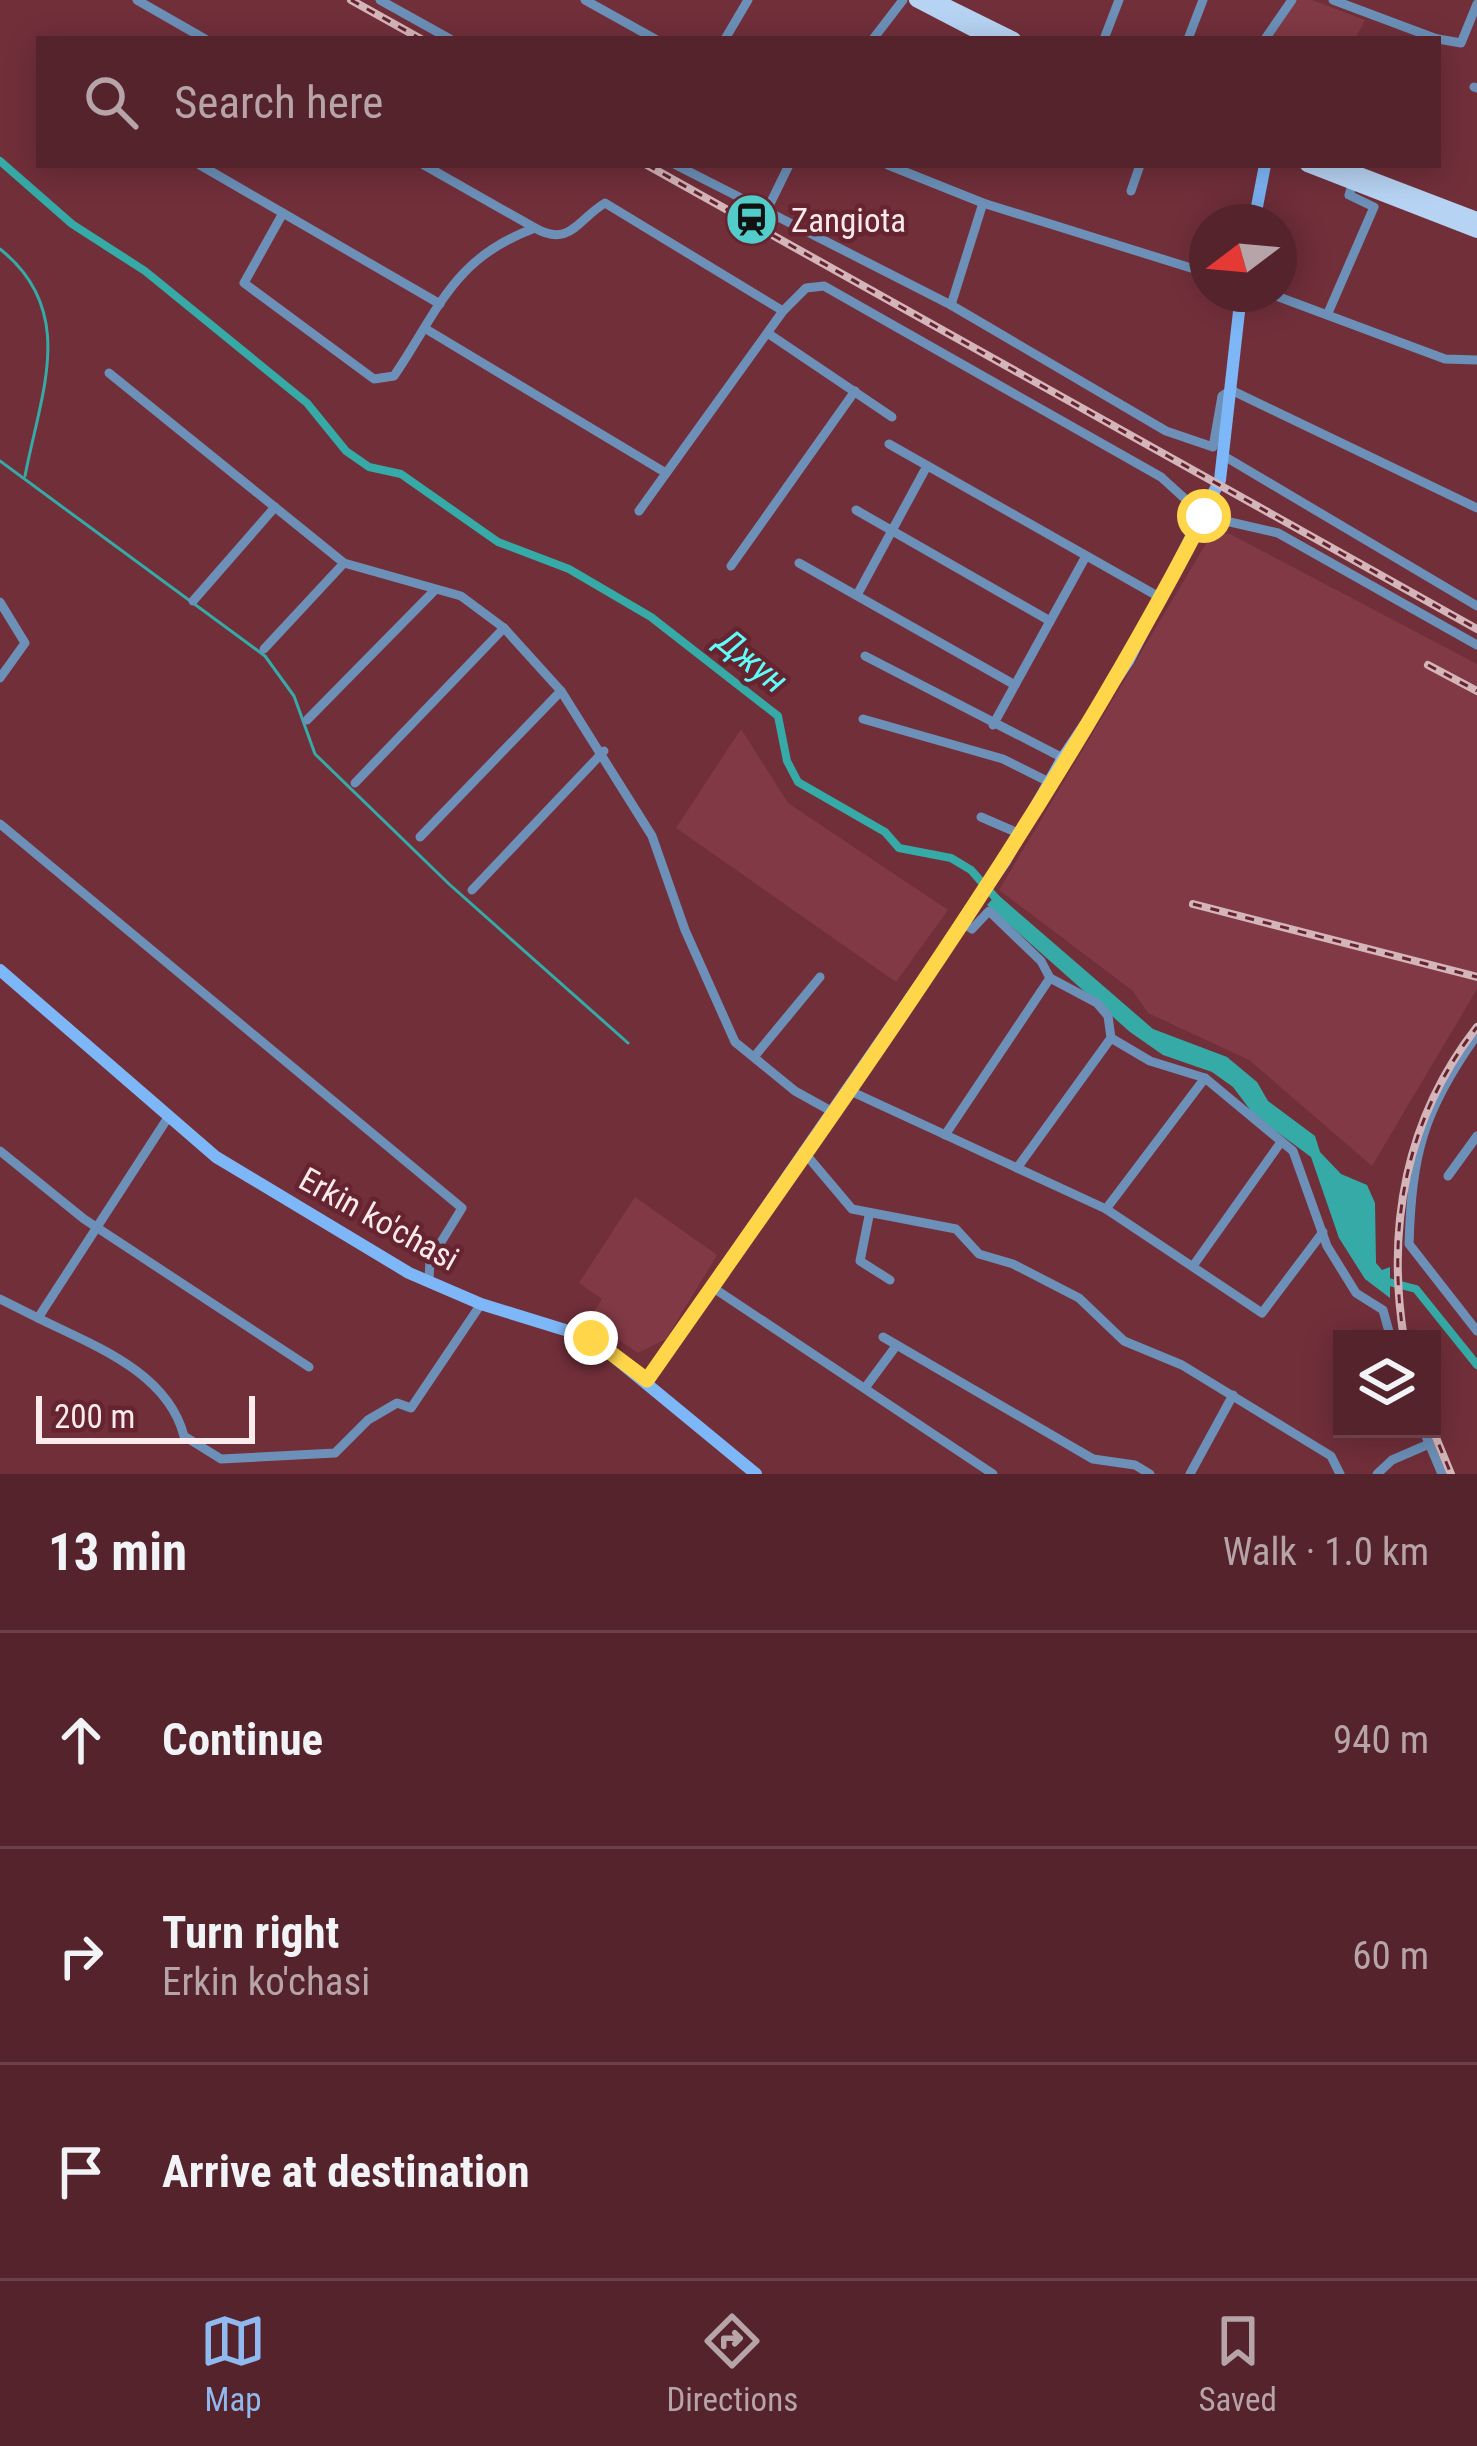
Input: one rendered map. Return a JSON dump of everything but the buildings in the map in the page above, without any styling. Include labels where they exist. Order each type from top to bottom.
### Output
[{"type":"main road","points":[[916,0],[985,36]]},
{"type":"main road","points":[[935,0],[1008,36]]},
{"type":"main road","points":[[1257,204],[1264,168]]},
{"type":"main road","points":[[1315,168],[1477,231]]},
{"type":"main road","points":[[1377,174],[1477,219]]},
{"type":"main road","points":[[647,1380],[1005,861],[1161,598],[1204,516],[1224,456],[1239,312]]},
{"type":"main road","name":"Erkin ko'chasi","points":[[0,970],[216,1157],[409,1273],[481,1304],[591,1338],[756,1474]]},
{"type":"street","points":[[136,0],[200,36]]},
{"type":"street","points":[[380,0],[445,36]]},
{"type":"street","points":[[585,0],[651,36]]},
{"type":"street","points":[[727,36],[748,0]]},
{"type":"street","points":[[875,36],[903,0]]},
{"type":"street","points":[[1105,36],[1119,0]]},
{"type":"street","points":[[1189,36],[1203,0]]},
{"type":"street","points":[[1266,36],[1292,0]]},
{"type":"street","points":[[1333,0],[1419,36]]},
{"type":"street","points":[[1441,40],[1461,43],[1477,4]]},
{"type":"street","points":[[205,168],[440,304]]},
{"type":"street","points":[[429,168],[548,236],[566,236],[601,204],[613,204],[783,311]]},
{"type":"street","points":[[682,168],[951,305],[1166,431],[1209,448],[1216,443],[1222,396],[1231,390],[1477,508]]},
{"type":"street","points":[[767,210],[788,168]]},
{"type":"street","points":[[896,168],[983,202],[1189,267]]},
{"type":"street","points":[[1131,191],[1139,168]]},
{"type":"street","points":[[1328,313],[1374,207],[1349,195],[1353,183]]},
{"type":"street","points":[[951,305],[983,202]]},
{"type":"street","points":[[284,212],[244,283],[374,379],[394,376],[440,304],[479,255],[535,228]]},
{"type":"street","points":[[639,511],[783,311],[806,288],[824,286],[1161,477],[1204,516],[1278,533],[1477,645]]},
{"type":"street","points":[[1297,303],[1445,359],[1477,360]]},
{"type":"street","points":[[426,329],[666,473]]},
{"type":"street","points":[[770,334],[892,417]]},
{"type":"street","points":[[109,373],[344,563],[433,592],[461,596],[504,628],[561,691],[604,751],[652,836],[735,1042],[795,1091],[831,1111]]},
{"type":"street","points":[[730,566],[855,391]]},
{"type":"street","points":[[889,444],[1161,598]]},
{"type":"street","points":[[1224,456],[1477,606]]},
{"type":"street","points":[[857,595],[927,466]]},
{"type":"street","points":[[193,601],[275,507]]},
{"type":"street","points":[[856,511],[1050,621]]},
{"type":"street","points":[[993,725],[1086,556]]},
{"type":"street","points":[[264,650],[344,563]]},
{"type":"street","points":[[799,563],[1015,685]]},
{"type":"street","points":[[307,720],[433,592]]},
{"type":"street","points":[[0,602],[25,643],[0,678]]},
{"type":"street","points":[[356,783],[504,628]]},
{"type":"street","points":[[865,656],[1063,758]]},
{"type":"street","points":[[420,837],[561,691]]},
{"type":"street","points":[[863,718],[1004,759],[1049,782]]},
{"type":"street","points":[[472,890],[604,751]]},
{"type":"street","points":[[981,818],[1018,833]]},
{"type":"street","points":[[0,824],[462,1208],[430,1260],[429,1280]]},
{"type":"street","points":[[963,923],[972,929],[989,911],[1041,961],[1050,978],[1097,1003],[1108,1016],[1111,1038],[1017,1168]]},
{"type":"street","points":[[754,1058],[820,977]]},
{"type":"street","points":[[945,1136],[1050,978]]},
{"type":"street","points":[[1477,1036],[1436,1101],[1412,1160],[1409,1244],[1477,1330]]},
{"type":"street","points":[[1111,1038],[1150,1061],[1204,1078],[1293,1150],[1323,1232],[1356,1293],[1384,1310],[1389,1330]]},
{"type":"street","points":[[1106,1209],[1204,1078]]},
{"type":"street","points":[[846,1089],[1106,1209],[1262,1313],[1323,1232]]},
{"type":"street","points":[[38,1318],[167,1118]]},
{"type":"street","points":[[1448,1176],[1477,1136]]},
{"type":"street","points":[[1192,1266],[1281,1142]]},
{"type":"street","points":[[0,1151],[100,1226],[309,1367]]},
{"type":"street","points":[[802,1151],[845,1204],[869,1216],[956,1229],[979,1254],[1013,1264],[1079,1298],[1124,1341],[1233,1395],[1331,1456],[1340,1474]]},
{"type":"street","points":[[869,1216],[860,1261],[890,1280]]},
{"type":"street","points":[[712,1288],[993,1474]]},
{"type":"street","points":[[0,1299],[138,1368],[181,1423],[184,1436],[221,1459],[335,1454],[368,1420],[397,1403],[411,1408],[481,1304]]},
{"type":"street","points":[[884,1337],[1094,1459],[1135,1465],[1150,1474]]},
{"type":"street","points":[[865,1388],[896,1346]]},
{"type":"street","points":[[1190,1474],[1233,1395]]},
{"type":"street","points":[[1427,1438],[1442,1474]]},
{"type":"street","points":[[1377,1474],[1391,1460],[1429,1444]]},
{"type":"shaded area","points":[[1296,0],[1312,0],[1365,20],[1357,36],[1273,36]]},
{"type":"shaded area","points":[[1213,532],[1230,534],[1477,664],[1477,989],[1372,1166],[1249,1060],[1148,1013],[1133,991],[999,890]]},
{"type":"shaded area","points":[[741,729],[788,803],[948,910],[896,982],[676,828]]},
{"type":"shaded area","points":[[635,1197],[717,1255],[666,1339],[638,1353],[589,1320],[602,1299],[579,1283]]},
{"type":"water","points":[[997,894],[1153,1029],[1227,1057],[1257,1082],[1268,1101],[1315,1136],[1320,1152],[1341,1174],[1367,1185],[1375,1203],[1376,1263],[1382,1270],[1390,1267],[1390,1298],[1365,1279],[1339,1238],[1311,1157],[1254,1115],[1233,1087],[1212,1072],[1163,1055],[1130,1032],[987,905]]},
{"type":"waterway","name":"Джун","points":[[0,161],[72,224],[145,271],[307,403],[346,451],[369,467],[401,474],[498,542],[569,569],[651,617],[778,716],[787,761],[798,782],[885,832],[899,848],[951,858],[971,870],[1000,903]]},
{"type":"waterway","points":[[0,249],[24,273],[39,299],[46,326],[45,384],[25,476]]},
{"type":"waterway","points":[[0,461],[265,656],[294,696],[315,754],[449,884],[628,1043]]},
{"type":"waterway","name":"Джун","points":[[1381,1280],[1416,1289],[1477,1365]]},
{"type":"railway","points":[[351,0],[416,36]]},
{"type":"railway","points":[[652,168],[1477,629]]},
{"type":"railway","points":[[1428,665],[1477,691]]},
{"type":"railway","points":[[1193,904],[1477,977]]},
{"type":"railway","points":[[1403,1330],[1398,1255],[1407,1175],[1433,1098],[1477,1027]]},
{"type":"railway","points":[[1436,1438],[1451,1474]]},
{"type":"place","name":"Zangiota","points":[[752,220]]},
{"type":"route","points":[[591,1338],[647,1380],[1005,861],[1063,758],[1128,661],[1204,516]]}]
